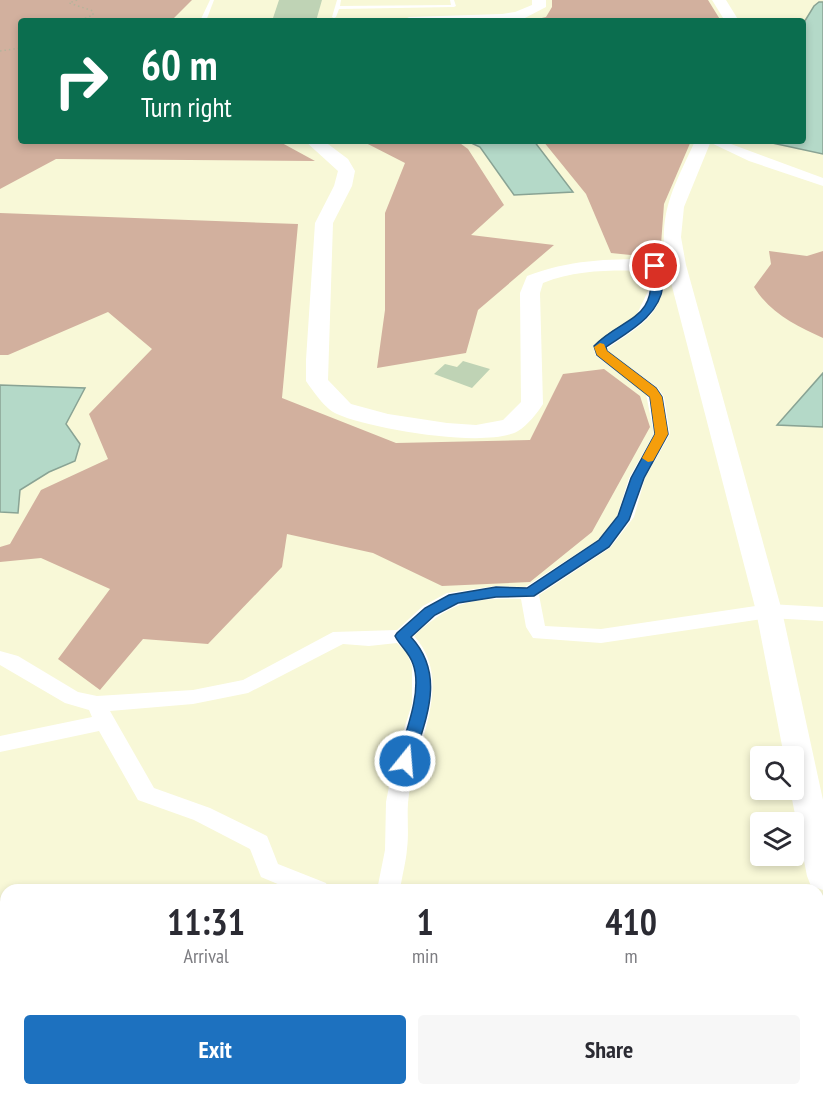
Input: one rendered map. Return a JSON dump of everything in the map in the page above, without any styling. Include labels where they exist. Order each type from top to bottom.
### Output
[{"type":"street","points":[[409,9],[518,16],[539,7],[539,0]]},
{"type":"street","points":[[719,0],[730,18]]},
{"type":"street","points":[[318,144],[345,165],[347,175],[346,185],[331,204],[324,223],[317,360],[317,381],[343,409],[386,422],[447,430],[476,432],[510,426],[532,404],[530,293],[534,280],[554,270],[576,265],[666,265]]},
{"type":"street","points":[[0,744],[101,713],[248,686],[340,637],[369,639],[402,636],[430,611],[454,598],[496,592],[529,593],[604,544],[625,517],[637,478],[662,434],[656,397],[652,391],[602,353],[600,346],[641,319],[645,312],[666,265],[675,207],[702,144]]},
{"type":"street","points":[[720,144],[823,182]]},
{"type":"street","points":[[666,265],[769,611],[823,876]]},
{"type":"street","points":[[529,593],[536,627],[540,633],[601,636],[769,611],[823,614]]},
{"type":"street","points":[[389,884],[396,850],[397,802],[405,761],[422,704],[422,666],[415,650],[402,636]]},
{"type":"street","points":[[0,658],[11,661],[101,713],[146,794],[202,814],[259,843],[269,870],[303,884]]},
{"type":"lane","points":[[204,18],[212,0]]},
{"type":"lane","points":[[334,17],[339,0]]},
{"type":"lane","points":[[337,8],[409,9],[454,6],[452,0]]},
{"type":"path","points":[[76,0],[69,3],[93,11],[93,15],[86,18]]},
{"type":"path","points":[[0,51],[18,48]]},
{"type":"shaded area","points":[[0,0],[192,0],[174,18],[18,18],[18,144],[284,144],[315,161],[56,159],[0,189]]},
{"type":"shaded area","points":[[552,0],[708,0],[719,18],[542,18],[546,17],[552,7]]},
{"type":"shaded area","points":[[823,2],[823,154],[777,144],[806,144],[806,19],[814,6]]},
{"type":"shaded area","points":[[368,144],[461,144],[468,149],[504,205],[471,235],[554,245],[478,310],[466,353],[377,368],[385,310],[385,213],[405,163]]},
{"type":"shaded area","points":[[474,144],[536,144],[573,192],[514,195],[480,147]]},
{"type":"shaded area","points":[[545,144],[690,144],[664,204],[660,258],[611,253],[586,194]]},
{"type":"shaded area","points":[[0,213],[298,224],[282,398],[396,443],[530,440],[563,374],[604,369],[640,396],[650,427],[592,532],[530,582],[442,586],[373,553],[287,534],[282,567],[208,644],[143,639],[100,690],[58,659],[110,589],[41,558],[0,562],[0,547],[10,544],[41,490],[108,459],[89,414],[152,349],[108,312],[8,355],[0,355]]},
{"type":"shaded area","points":[[769,251],[807,256],[823,251],[823,338],[776,311],[754,287],[771,264]]},
{"type":"shaded area","points":[[823,373],[823,427],[777,425]]},
{"type":"shaded area","points":[[0,385],[85,388],[66,424],[80,444],[75,461],[49,472],[20,490],[18,513],[0,512]]},
{"type":"building","points":[[279,0],[322,0],[317,18],[273,18]]},
{"type":"building","points":[[463,361],[490,369],[472,388],[434,374],[445,364],[457,367]]},
{"type":"slow traffic","points":[[600,347],[602,353],[652,391],[656,397],[662,434],[648,458]]},
{"type":"route","points":[[405,761],[422,704],[422,666],[415,650],[402,636],[430,611],[454,598],[496,592],[529,593],[604,544],[625,517],[637,478],[662,434],[656,397],[652,391],[602,353],[600,346],[641,319],[658,285],[655,266]]}]
